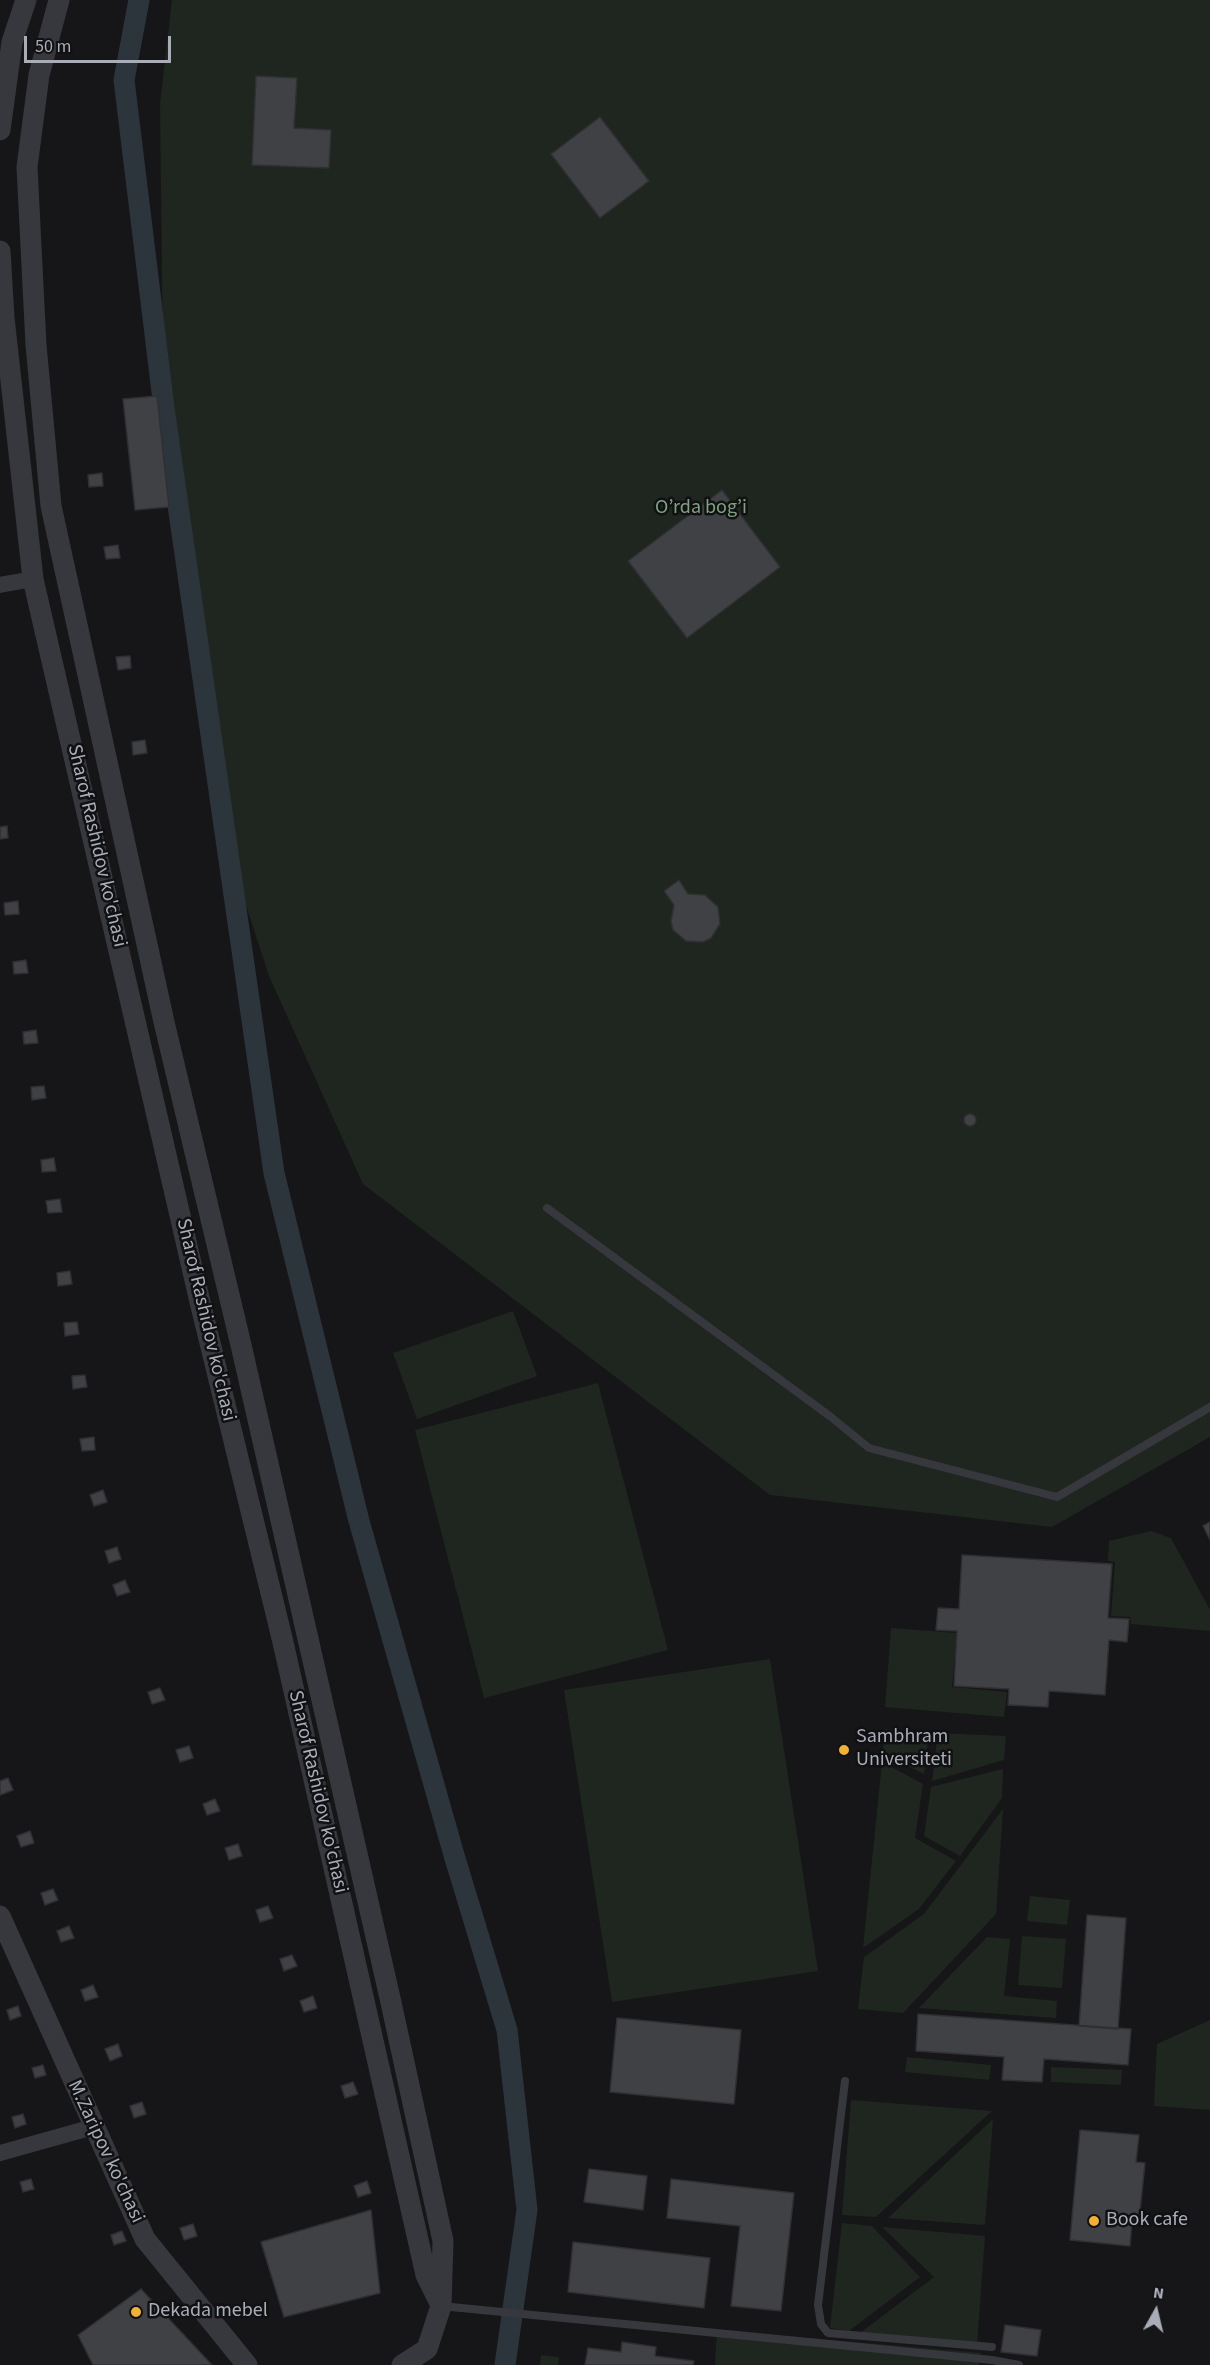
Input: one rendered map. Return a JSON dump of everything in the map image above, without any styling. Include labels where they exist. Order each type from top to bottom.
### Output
[{"type":"street","points":[[0,130],[12,42],[26,0]]},
{"type":"street","points":[[59,0],[39,75],[27,167],[36,345],[51,506],[164,1022],[241,1345],[443,2241],[441,2306],[427,2349],[402,2365]]},
{"type":"street","name":"Sharof Rashidov ko'chasi","points":[[0,251],[6,329],[33,579],[200,1302],[295,1696],[416,2234],[426,2274],[441,2306]]},
{"type":"street","points":[[0,585],[65,574]]},
{"type":"street","name":"M.Zaripov ko'chasi","points":[[0,1916],[145,2239],[247,2365]]},
{"type":"street","points":[[0,2153],[93,2127]]},
{"type":"lane","points":[[547,1208],[831,1417],[869,1449],[1057,1497],[1210,1407]]},
{"type":"lane","points":[[845,2081],[818,2305],[821,2325],[828,2333],[992,2357],[1019,2365]]},
{"type":"lane","points":[[441,2306],[992,2357]]},
{"type":"green space","name":"O’rda bog’i","points":[[172,0],[1210,0],[1210,1437],[1052,1527],[770,1495],[363,1184],[269,976],[242,893],[163,363],[160,104]]},
{"type":"green space","points":[[513,1311],[537,1376],[417,1419],[393,1353]]},
{"type":"green space","points":[[598,1383],[668,1650],[484,1698],[415,1430]]},
{"type":"green space","points":[[1151,1531],[1171,1538],[1210,1610],[1210,1631],[1131,1624],[1131,1617],[1111,1616],[1115,1562],[1108,1561],[1109,1541]]},
{"type":"green space","points":[[891,1628],[957,1633],[952,1687],[1007,1692],[1004,1717],[885,1707]]},
{"type":"green space","points":[[770,1659],[818,1971],[612,2002],[564,1690]]},
{"type":"green space","points":[[884,1729],[929,1733],[924,1774],[883,1754]]},
{"type":"green space","points":[[938,1733],[1006,1736],[1004,1760],[932,1781]]},
{"type":"green space","points":[[882,1762],[923,1784],[915,1838],[956,1861],[919,1909],[863,1948]]},
{"type":"green space","points":[[1003,1769],[1002,1798],[960,1856],[924,1836],[931,1787]]},
{"type":"green space","points":[[1003,1809],[996,1914],[903,2013],[858,2009],[864,1957],[924,1914]]},
{"type":"green space","points":[[1030,1896],[1070,1900],[1067,1925],[1027,1921]]},
{"type":"green space","points":[[1022,1936],[1066,1939],[1062,1988],[1018,1985]]},
{"type":"green space","points":[[987,1937],[1010,1939],[1004,1996],[1057,2001],[1056,2018],[919,2008]]},
{"type":"green space","points":[[1210,2020],[1210,2110],[1154,2106],[1157,2044]]},
{"type":"green space","points":[[907,2057],[991,2065],[989,2080],[905,2072]]},
{"type":"green space","points":[[1051,2067],[1122,2070],[1121,2085],[1051,2082]]},
{"type":"green space","points":[[851,2100],[992,2111],[876,2217],[842,2215]]},
{"type":"green space","points":[[993,2119],[985,2225],[888,2218]]},
{"type":"green space","points":[[842,2223],[872,2226],[920,2277],[849,2331],[830,2328]]},
{"type":"green space","points":[[882,2227],[985,2236],[977,2345],[860,2333],[934,2277]]},
{"type":"green space","points":[[717,2330],[981,2353],[979,2365],[715,2365]]},
{"type":"green space","points":[[541,2355],[559,2357],[558,2365],[540,2365]]},
{"type":"building","points":[[256,76],[297,78],[294,128],[331,130],[329,168],[252,165]]},
{"type":"building","points":[[600,117],[649,181],[600,218],[551,154]]},
{"type":"building","points":[[157,396],[169,507],[135,510],[123,399]]},
{"type":"building","points":[[102,473],[103,486],[89,487],[88,475]]},
{"type":"building","points":[[722,490],[780,567],[687,638],[628,561]]},
{"type":"building","points":[[118,545],[120,558],[106,559],[104,547]]},
{"type":"building","points":[[130,656],[131,668],[118,670],[116,657]]},
{"type":"building","points":[[145,740],[147,753],[133,755],[132,742]]},
{"type":"building","points":[[7,826],[8,838],[0,839],[0,827]]},
{"type":"building","points":[[679,880],[688,894],[705,895],[718,907],[720,924],[711,938],[703,942],[686,941],[673,930],[671,921],[674,905],[664,891]]},
{"type":"building","points":[[18,901],[19,914],[5,915],[4,903]]},
{"type":"building","points":[[26,960],[28,973],[14,974],[13,962]]},
{"type":"building","points":[[36,1030],[38,1043],[24,1044],[23,1032]]},
{"type":"building","points":[[44,1086],[46,1098],[32,1100],[31,1087]]},
{"type":"building","points":[[972,1114],[976,1120],[972,1126],[968,1126],[964,1118]]},
{"type":"building","points":[[54,1158],[56,1171],[42,1172],[41,1160]]},
{"type":"building","points":[[60,1199],[62,1212],[48,1213],[46,1201]]},
{"type":"building","points":[[70,1271],[72,1284],[58,1286],[57,1273]]},
{"type":"building","points":[[77,1322],[79,1334],[65,1336],[64,1323]]},
{"type":"building","points":[[85,1375],[87,1387],[73,1389],[72,1376]]},
{"type":"building","points":[[94,1437],[95,1450],[82,1451],[80,1439]]},
{"type":"building","points":[[103,1490],[107,1502],[94,1506],[90,1495]]},
{"type":"building","points":[[1210,1522],[1210,1540],[1203,1526]]},
{"type":"building","points":[[117,1547],[121,1559],[109,1563],[105,1551]]},
{"type":"building","points":[[962,1555],[1112,1564],[1108,1618],[1129,1619],[1127,1642],[1109,1640],[1105,1695],[1049,1691],[1048,1707],[1008,1705],[1009,1689],[954,1686],[957,1631],[936,1630],[938,1608],[959,1609]]},
{"type":"building","points":[[125,1580],[130,1592],[117,1596],[113,1585]]},
{"type":"building","points":[[160,1688],[165,1700],[152,1704],[148,1692]]},
{"type":"building","points":[[189,1746],[193,1758],[180,1762],[176,1750]]},
{"type":"building","points":[[8,1778],[13,1790],[0,1795],[0,1781]]},
{"type":"building","points":[[215,1799],[220,1811],[207,1815],[203,1804]]},
{"type":"building","points":[[30,1831],[34,1843],[21,1847],[17,1836]]},
{"type":"building","points":[[238,1844],[242,1856],[229,1860],[225,1848]]},
{"type":"building","points":[[53,1889],[58,1900],[45,1905],[41,1893]]},
{"type":"building","points":[[268,1906],[273,1918],[260,1922],[256,1910]]},
{"type":"building","points":[[1087,1915],[1126,1918],[1118,2029],[1079,2026]]},
{"type":"building","points":[[69,1926],[74,1938],[61,1942],[57,1931]]},
{"type":"building","points":[[292,1955],[297,1966],[284,1971],[280,1959]]},
{"type":"building","points":[[93,1985],[98,1997],[85,2001],[81,1990]]},
{"type":"building","points":[[313,1996],[317,2008],[304,2012],[300,2001]]},
{"type":"building","points":[[18,2006],[21,2016],[10,2020],[7,2010]]},
{"type":"building","points":[[918,2014],[1131,2029],[1128,2065],[1044,2059],[1042,2082],[1002,2080],[1004,2057],[916,2051]]},
{"type":"building","points":[[617,2018],[741,2030],[734,2104],[610,2092]]},
{"type":"building","points":[[118,2044],[122,2056],[110,2061],[105,2049]]},
{"type":"building","points":[[43,2065],[46,2075],[35,2078],[32,2068]]},
{"type":"building","points":[[353,2082],[358,2094],[345,2098],[341,2086]]},
{"type":"building","points":[[142,2102],[146,2114],[134,2118],[130,2106]]},
{"type":"building","points":[[23,2114],[26,2124],[15,2128],[12,2117]]},
{"type":"building","points":[[1080,2130],[1139,2135],[1136,2162],[1145,2163],[1139,2221],[1132,2221],[1130,2246],[1070,2240]]},
{"type":"building","points":[[589,2169],[647,2176],[643,2210],[584,2202]]},
{"type":"building","points":[[31,2179],[34,2189],[23,2192],[20,2182]]},
{"type":"building","points":[[671,2179],[794,2193],[781,2311],[731,2306],[740,2226],[667,2218]]},
{"type":"building","points":[[367,2181],[371,2193],[358,2197],[354,2186]]},
{"type":"building","points":[[371,2210],[380,2293],[284,2317],[261,2242]]},
{"type":"building","points":[[193,2224],[197,2236],[184,2240],[180,2228]]},
{"type":"building","points":[[122,2231],[126,2241],[114,2245],[111,2235]]},
{"type":"building","points":[[573,2242],[710,2258],[704,2308],[568,2292]]},
{"type":"building","name":"Dekada mebel","points":[[141,2289],[212,2365],[93,2365],[78,2335]]},
{"type":"building","points":[[1005,2325],[1041,2330],[1037,2356],[1001,2352]]},
{"type":"building","points":[[622,2342],[656,2347],[655,2356],[694,2361],[693,2365],[585,2365],[588,2348],[621,2352]]},
{"type":"waterway","points":[[139,0],[124,80],[164,408],[274,1173],[359,1521],[454,1855],[507,2030],[527,2210],[505,2365]]},
{"type":"place","name":"Sambhram Universiteti","points":[[844,1750]]},
{"type":"place","name":"Book cafe","points":[[1094,2221]]},
{"type":"place","name":"Dekada mebel","points":[[136,2312]]}]
